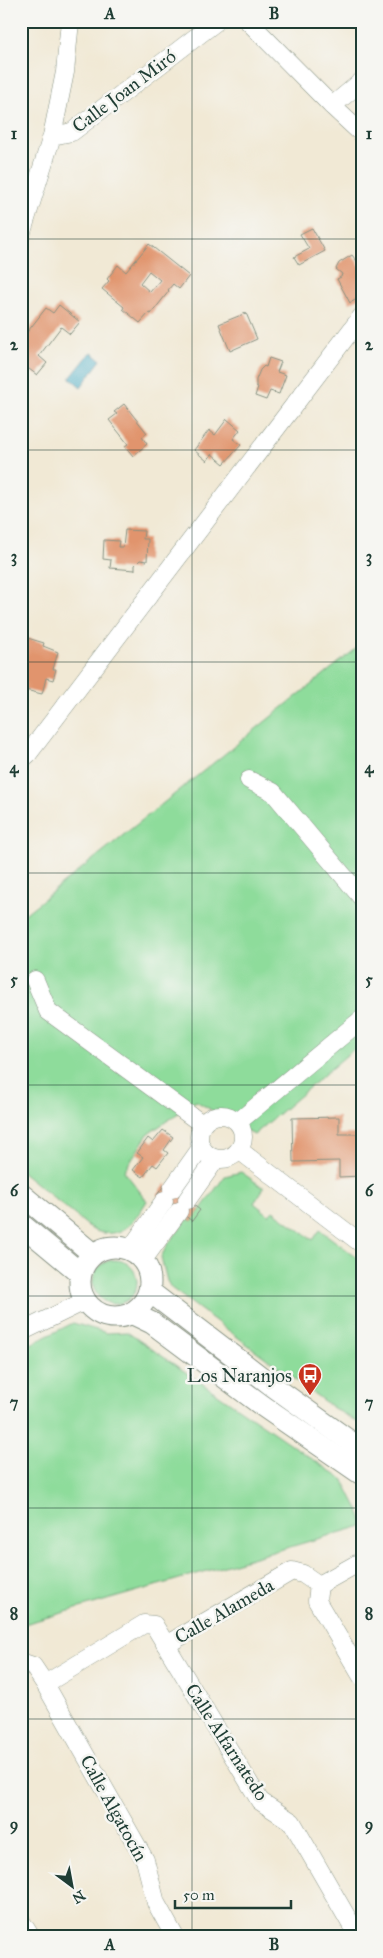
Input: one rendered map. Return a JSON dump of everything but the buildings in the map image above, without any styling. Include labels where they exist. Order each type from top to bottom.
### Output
[{"type":"street","points":[[21,235],[52,136],[65,72],[70,21]]},
{"type":"street","name":"Calle Joan Miró","points":[[52,136],[72,132],[217,21]]},
{"type":"street","points":[[248,21],[361,133]]},
{"type":"street","points":[[332,106],[362,81]]},
{"type":"street","points":[[21,760],[28,754],[362,316]]},
{"type":"street","points":[[249,780],[273,792],[362,898]]},
{"type":"street","points":[[35,980],[48,1011],[202,1124]]},
{"type":"street","points":[[238,1122],[362,1019]]},
{"type":"street","points":[[226,1115],[238,1122],[243,1135],[240,1150],[233,1156],[225,1159],[216,1159],[207,1155],[201,1148],[198,1136],[202,1124],[212,1116],[226,1115]]},
{"type":"street","points":[[137,1255],[168,1195],[201,1148]]},
{"type":"street","points":[[240,1150],[362,1244]]},
{"type":"street","points":[[137,1255],[183,1205],[216,1159]]},
{"type":"street","points":[[21,1194],[93,1254]]},
{"type":"street","points":[[21,1224],[80,1274]]},
{"type":"street","points":[[112,1246],[137,1255],[150,1275],[149,1291],[139,1307],[131,1313],[121,1316],[106,1315],[92,1308],[85,1301],[80,1287],[80,1274],[85,1262],[102,1248],[112,1246]]},
{"type":"street","points":[[149,1291],[270,1384],[362,1450]]},
{"type":"street","points":[[21,1332],[85,1301]]},
{"type":"street","points":[[131,1313],[152,1324],[263,1406],[361,1472]]},
{"type":"street","points":[[362,1561],[319,1585],[317,1601],[362,1677]]},
{"type":"street","name":"Calle Alameda","points":[[45,1684],[144,1624],[154,1625],[166,1645],[292,1571],[303,1574],[319,1585]]},
{"type":"street","name":"Calle Alfarnatedo","points":[[166,1645],[260,1801],[292,1822],[356,1933]]},
{"type":"street","points":[[21,1662],[33,1666],[45,1684]]},
{"type":"street","name":"Calle Algatocín","points":[[45,1684],[145,1860],[156,1903],[175,1937]]},
{"type":"street","points":[[21,1921],[31,1937]]},
{"type":"green space","points":[[362,644],[362,1042],[254,1135],[196,1101],[148,1134],[124,1171],[147,1201],[126,1228],[112,1233],[93,1230],[21,1171],[21,917]]},
{"type":"green space","points":[[241,1172],[264,1188],[254,1203],[269,1215],[273,1211],[313,1240],[320,1230],[362,1261],[362,1425],[332,1407],[171,1288],[167,1281],[161,1257],[168,1244],[188,1219],[192,1221],[225,1176]]},
{"type":"green space","points":[[115,1260],[127,1264],[133,1270],[137,1282],[133,1294],[127,1300],[115,1304],[103,1300],[97,1294],[93,1282],[97,1270],[103,1264]]},
{"type":"green space","points":[[73,1323],[107,1333],[127,1332],[343,1480],[362,1517],[362,1526],[21,1625],[21,1349]]},
{"type":"water","points":[[91,352],[101,360],[81,387],[70,378]]},
{"type":"place","name":"Los Naranjos","points":[[310,1396]]}]
